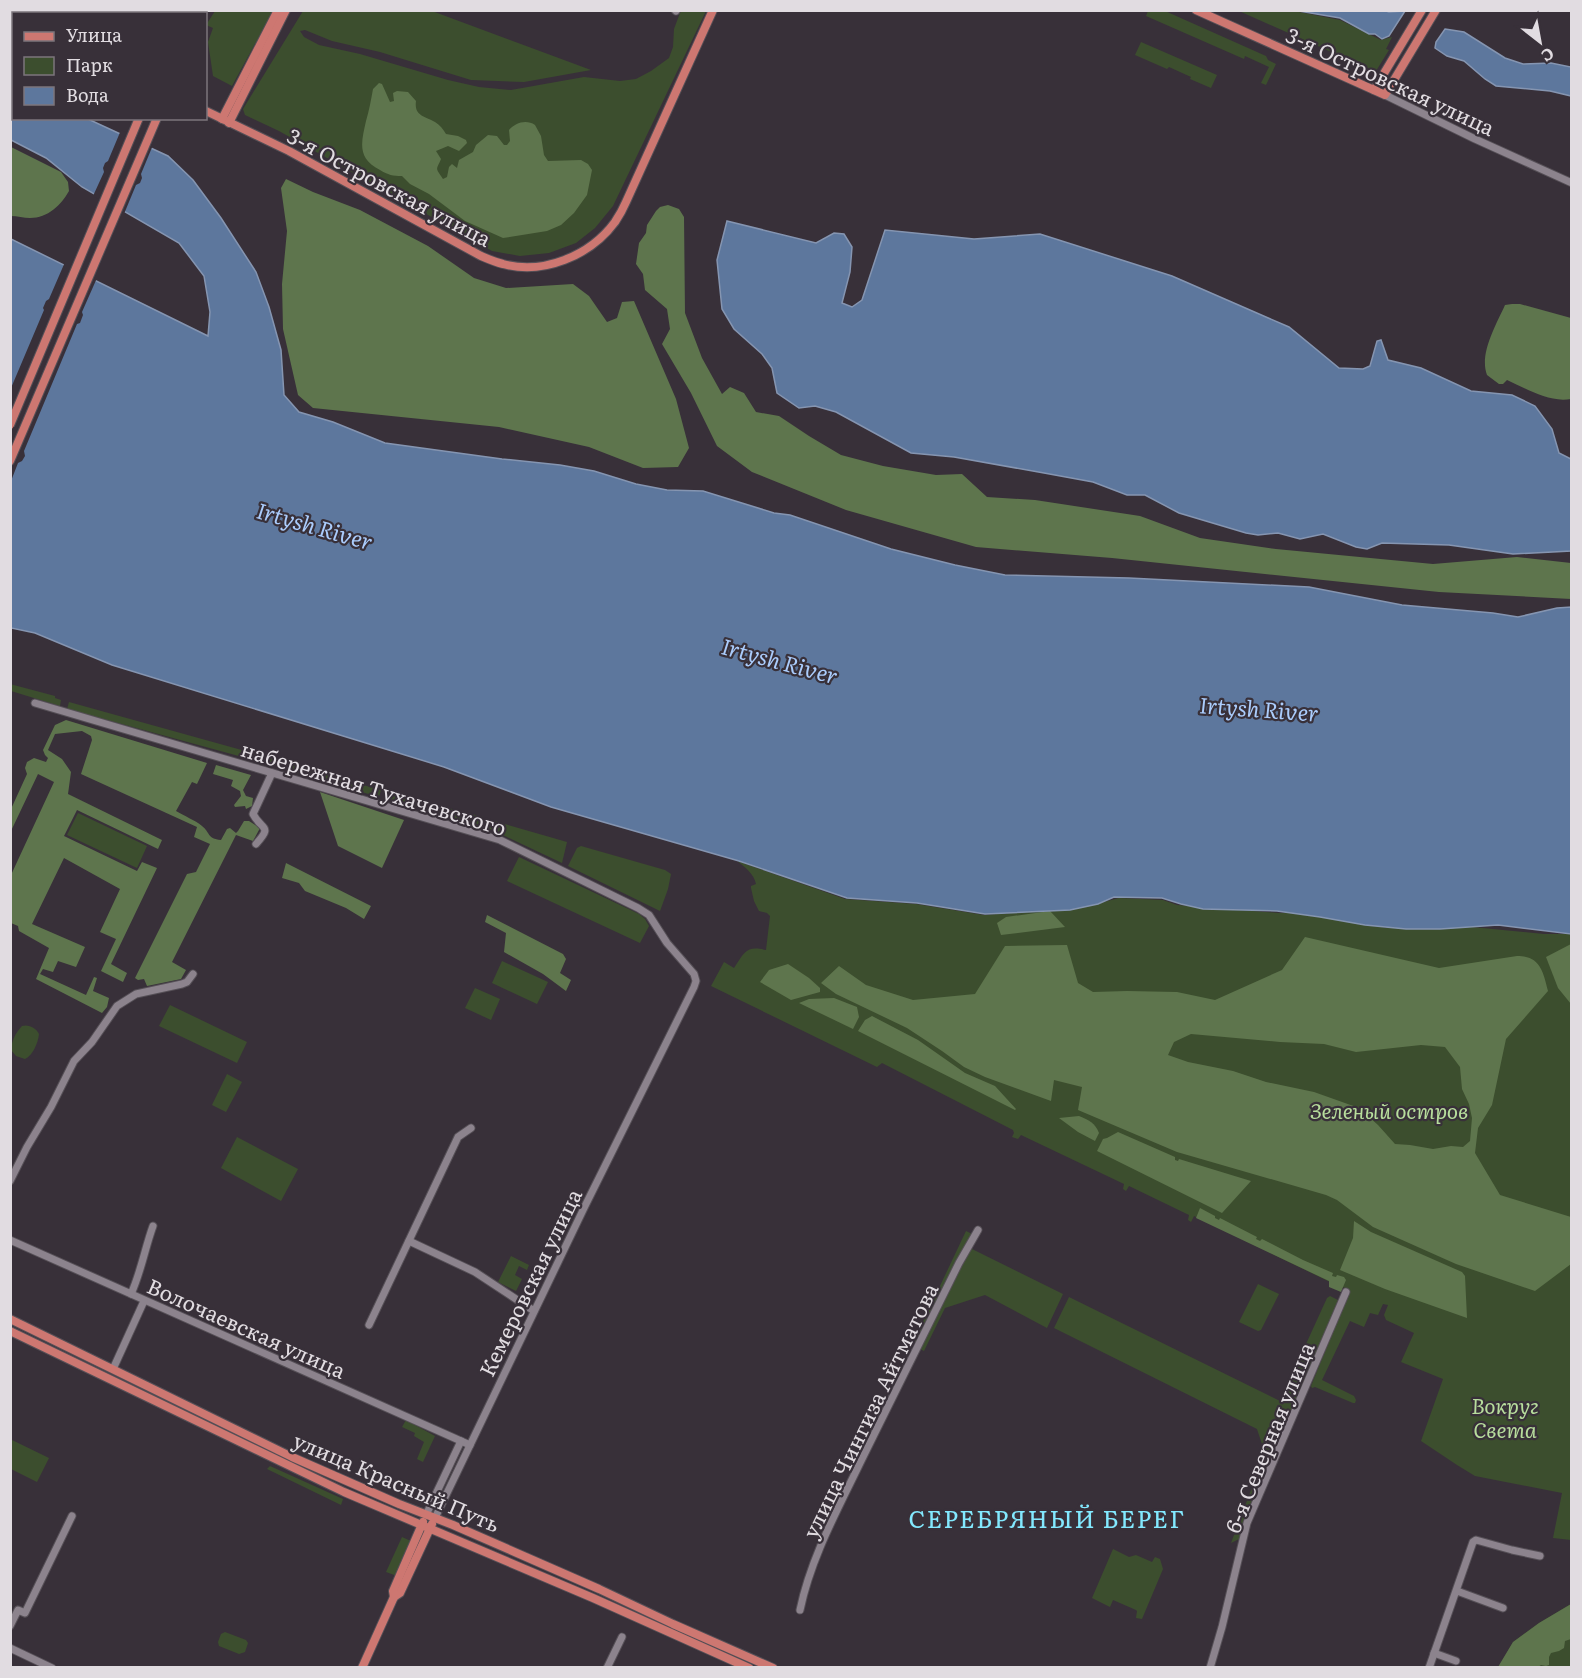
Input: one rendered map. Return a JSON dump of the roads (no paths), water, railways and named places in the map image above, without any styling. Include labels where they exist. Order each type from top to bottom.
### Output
[{"type":"main road","points":[[225,121],[278,10]]},
{"type":"main road","points":[[225,121],[286,10]]},
{"type":"main road","name":"3-я Островская улица","points":[[207,112],[289,151],[481,256],[503,264],[523,267],[541,266],[559,262],[587,249],[614,223],[626,202],[713,10]]},
{"type":"main road","name":"3-я Островская улица","points":[[1196,10],[1385,96]]},
{"type":"main road","points":[[1374,90],[1422,10]]},
{"type":"main road","points":[[1385,96],[1436,10]]},
{"type":"main road","points":[[10,425],[139,120]]},
{"type":"main road","points":[[10,461],[156,120]]},
{"type":"main road","name":"улица Красный Путь","points":[[10,1319],[292,1457],[599,1588],[773,1668]]},
{"type":"main road","name":"улица Красный Путь","points":[[10,1330],[297,1470],[749,1668]]},
{"type":"main road","points":[[110,1379],[113,1369]]},
{"type":"main road","name":"Кемеровская улица","points":[[362,1668],[394,1597],[400,1593],[430,1516]]},
{"type":"street","name":"3-я Островская улица","points":[[1385,96],[1572,183]]},
{"type":"street","name":"набережная Тухачевского","points":[[35,702],[500,840],[649,915],[667,943],[694,974],[696,981]]},
{"type":"street","points":[[256,844],[266,830],[254,814],[272,773]]},
{"type":"street","points":[[10,1181],[74,1061],[92,1042],[117,1005],[136,994],[187,982],[193,974]]},
{"type":"street","name":"Кемеровская улица","points":[[430,1516],[470,1445],[696,981]]},
{"type":"street","points":[[369,1325],[458,1137],[471,1128]]},
{"type":"street","points":[[131,1294],[138,1280],[143,1254],[153,1226]]},
{"type":"street","name":"улица Чингиза Айтматова","points":[[800,1610],[813,1565],[844,1497],[959,1263],[978,1230]]},
{"type":"street","name":"Волочаевская улица","points":[[10,1240],[470,1445]]},
{"type":"street","points":[[409,1241],[475,1272],[534,1311]]},
{"type":"street","name":"6-я Северная улица","points":[[1210,1668],[1246,1523],[1346,1292]]},
{"type":"street","points":[[113,1369],[144,1301]]},
{"type":"street","name":"Кемеровская улица","points":[[430,1516],[461,1441]]},
{"type":"street","points":[[10,1626],[18,1610],[25,1613],[72,1516]]},
{"type":"street","points":[[1429,1668],[1473,1542],[1476,1540],[1540,1556]]},
{"type":"street","points":[[1457,1591],[1503,1608]]},
{"type":"street","points":[[607,1668],[622,1637]]},
{"type":"street","points":[[10,1648],[52,1668]]},
{"type":"street","points":[[1434,1653],[1456,1661]]},
{"type":"water","points":[[1299,11],[1405,11],[1389,36],[1382,39],[1340,18]]},
{"type":"water","points":[[1445,29],[1464,32],[1505,58],[1523,64],[1551,63],[1571,67],[1571,96],[1550,91],[1496,86],[1464,61],[1447,56],[1435,48],[1436,42]]},
{"type":"water","name":"Irtysh River","points":[[10,93],[12,93],[12,120],[90,120],[168,156],[193,180],[256,272],[281,350],[284,395],[299,412],[333,422],[385,443],[560,465],[594,471],[636,484],[667,490],[703,491],[774,513],[790,515],[891,549],[1005,575],[1129,578],[1309,587],[1402,605],[1518,617],[1571,607],[1571,934],[1498,925],[1406,929],[1277,911],[1203,909],[1162,898],[1114,897],[1098,904],[1070,910],[985,914],[917,903],[847,898],[739,861],[551,807],[444,767],[112,665],[35,633],[11,628],[11,239],[208,336],[210,312],[204,276],[179,243],[82,187],[46,158],[11,140]]},
{"type":"water","points":[[727,221],[816,243],[834,233],[844,234],[852,247],[850,272],[842,303],[852,307],[862,300],[885,230],[974,239],[1040,234],[1172,276],[1289,327],[1339,368],[1363,369],[1370,366],[1377,341],[1381,340],[1388,360],[1421,368],[1471,391],[1512,395],[1535,406],[1552,429],[1559,453],[1571,459],[1571,551],[1513,554],[1449,545],[1382,543],[1367,549],[1323,534],[1300,539],[1278,533],[1258,535],[1179,513],[1145,495],[1127,495],[1093,482],[954,457],[911,453],[836,412],[815,406],[799,408],[777,393],[772,368],[762,354],[734,329],[722,309],[717,260]]},
{"type":"district","name":"СЕРЕБРЯНЫЙ БЕРЕГ","points":[[1047,1517]]},
{"type":"park label","name":"Зеленый остров","points":[[1389,1109]]},
{"type":"park label","name":"Вокруг Света","points":[[1505,1416]]}]
